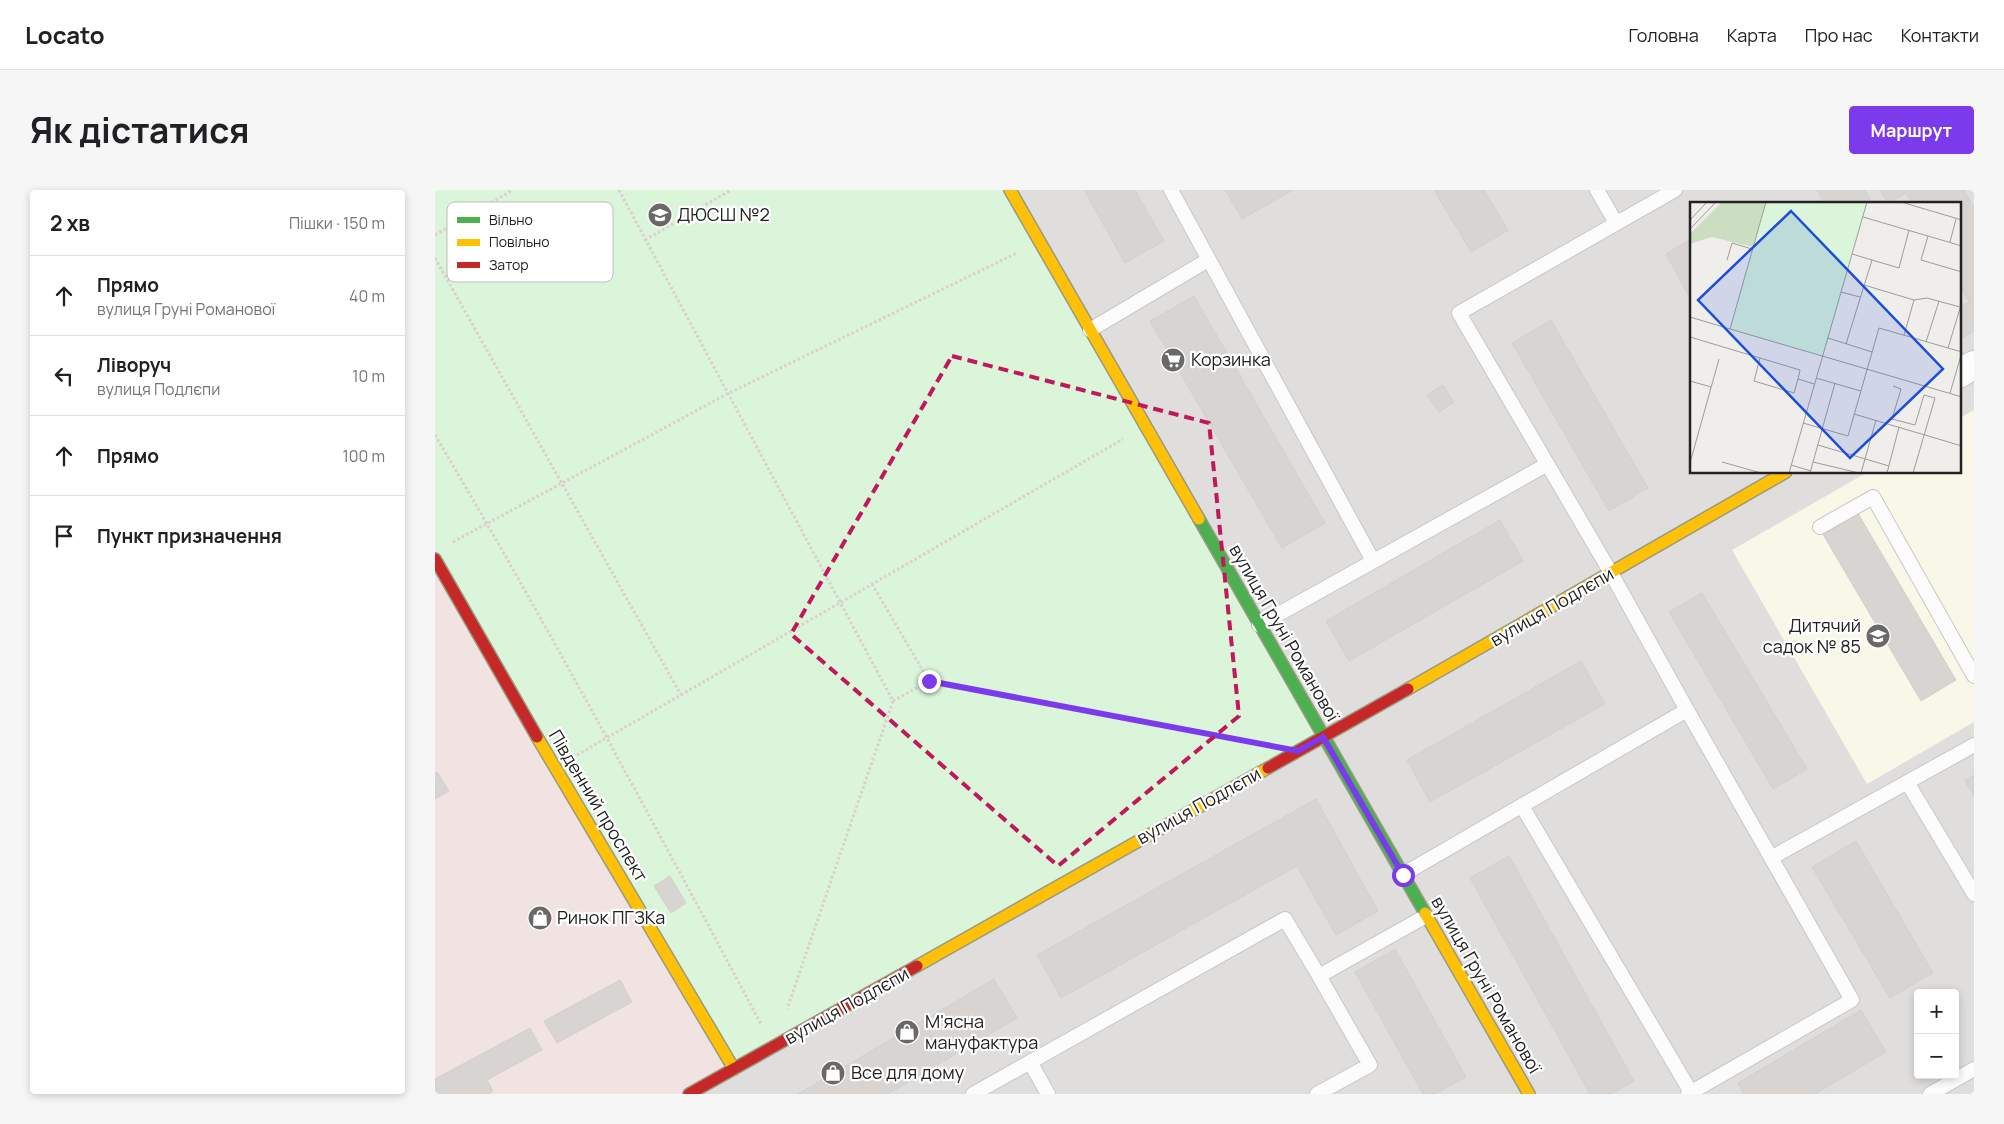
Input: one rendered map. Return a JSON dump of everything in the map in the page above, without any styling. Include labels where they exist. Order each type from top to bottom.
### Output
[{"type":"street","name":"вулиця Груні Романової","points":[[1010,190],[1529,1094]]},
{"type":"street","points":[[1961,372],[1974,365]]},
{"type":"street","name":"вулиця Подлєпи","points":[[689,1094],[1323,737],[1784,474]]},
{"type":"street","name":"Південний проспект","points":[[437,566],[734,1069]]},
{"type":"lane","points":[[1171,190],[1373,561]]},
{"type":"lane","points":[[1597,190],[1616,223]]},
{"type":"lane","points":[[1522,806],[1690,1093],[1852,1000],[1611,573],[1546,465],[1459,313],[1675,190]]},
{"type":"lane","points":[[1090,330],[1208,260]]},
{"type":"lane","points":[[1259,625],[1546,465]]},
{"type":"lane","points":[[1820,527],[1873,497],[1974,676]]},
{"type":"lane","points":[[1403,875],[1687,710]]},
{"type":"lane","points":[[1771,858],[1974,745]]},
{"type":"lane","points":[[1907,782],[1974,894]]},
{"type":"lane","points":[[1319,976],[1426,916]]},
{"type":"lane","points":[[973,1094],[1285,919],[1370,1065],[1317,1094]]},
{"type":"lane","points":[[1030,1062],[1048,1094]]},
{"type":"lane","points":[[1930,1094],[1974,1069]]},
{"type":"path","points":[[492,202],[513,190]]},
{"type":"path","points":[[619,190],[893,702]]},
{"type":"path","points":[[645,240],[731,190]]},
{"type":"path","points":[[435,235],[447,228]]},
{"type":"path","points":[[452,542],[727,394],[1040,242]]},
{"type":"path","points":[[435,258],[447,279]]},
{"type":"path","points":[[448,282],[681,695]]},
{"type":"path","points":[[555,768],[1145,426]]},
{"type":"path","points":[[435,435],[608,737],[773,1047]]},
{"type":"path","points":[[872,584],[929,681]]},
{"type":"path","points":[[786,1010],[893,702],[929,681],[1259,743]]},
{"type":"highlighted area","points":[[952,356],[1209,423],[1239,716],[1058,866],[791,634]]},
{"type":"shaded area","points":[[1010,190],[1974,190],[1974,1094],[689,1094]]},
{"type":"shaded area","name":"Дитячий садок № 85","points":[[1974,410],[1974,722],[1867,784],[1732,550],[1864,474],[1961,474],[1961,417]]},
{"type":"shaded area","name":"Ринок ПГЗКа","points":[[435,558],[734,1069],[689,1094],[435,1094]]},
{"type":"green space","points":[[435,190],[1010,190],[1323,737],[734,1069],[435,558]]},
{"type":"building","points":[[1084,190],[1135,190],[1164,241],[1125,263]]},
{"type":"building","points":[[1225,190],[1293,190],[1242,219]]},
{"type":"building","points":[[1434,190],[1484,190],[1508,230],[1471,252]]},
{"type":"building","points":[[1817,190],[1865,190],[1871,202],[1824,202]]},
{"type":"building","points":[[1880,190],[1964,190],[1974,208],[1974,331],[1964,337],[1961,332],[1961,306],[1969,302],[1961,288],[1961,202],[1912,202],[1906,193],[1887,202]]},
{"type":"building","points":[[1690,240],[1690,298],[1666,254]]},
{"type":"building","points":[[1194,296],[1325,523],[1282,548],[1150,321]]},
{"type":"building","points":[[1551,320],[1648,488],[1609,511],[1512,343]]},
{"type":"building","points":[[1443,385],[1454,402],[1439,412],[1427,395]]},
{"type":"building","points":[[1856,510],[1956,680],[1921,701],[1821,531]]},
{"type":"building","points":[[1500,520],[1523,561],[1349,661],[1326,621]]},
{"type":"building","points":[[1702,593],[1807,769],[1773,789],[1669,612]]},
{"type":"building","points":[[1581,661],[1605,704],[1430,802],[1407,760]]},
{"type":"building","points":[[437,772],[449,791],[435,799],[435,773]]},
{"type":"building","points":[[1974,775],[1974,796],[1965,781]]},
{"type":"building","points":[[1316,799],[1378,911],[1336,935],[1297,866],[1061,998],[1037,955]]},
{"type":"building","points":[[1856,841],[1933,973],[1890,998],[1812,867]]},
{"type":"building","points":[[1509,856],[1634,1081],[1611,1094],[1590,1094],[1470,878]]},
{"type":"building","points":[[670,876],[686,903],[671,913],[654,886]]},
{"type":"building","points":[[1395,949],[1466,1077],[1435,1094],[1423,1094],[1355,972]]},
{"type":"building","points":[[994,979],[1017,1018],[888,1094],[798,1094]]},
{"type":"building","points":[[620,980],[632,1002],[557,1043],[544,1021]]},
{"type":"building","points":[[1861,1010],[1886,1052],[1815,1094],[1744,1094],[1738,1083]]},
{"type":"building","points":[[530,1028],[542,1050],[487,1080],[493,1091],[488,1094],[435,1094],[435,1079]]},
{"type":"traffic: fast","points":[[1199,519],[1425,913]]},
{"type":"traffic: slow","points":[[1010,190],[1199,519]]},
{"type":"traffic: slow","points":[[1408,689],[1783,474]]},
{"type":"traffic: slow","points":[[537,737],[734,1069]]},
{"type":"traffic: slow","points":[[917,966],[1268,768]]},
{"type":"traffic: slow","points":[[1425,913],[1529,1094]]},
{"type":"traffic: jam","points":[[435,559],[537,737]]},
{"type":"traffic: jam","points":[[1268,768],[1408,689]]},
{"type":"traffic: jam","points":[[689,1094],[917,966]]},
{"type":"place","name":"ДЮСШ №2","points":[[660,215]]},
{"type":"place","name":"Корзинка","points":[[1173,360]]},
{"type":"place","name":"Дитячий садок № 85","points":[[1878,636]]},
{"type":"place","name":"Ринок ПГЗКа","points":[[540,918]]},
{"type":"place","name":"М'ясна мануфактура","points":[[907,1032]]},
{"type":"place","name":"Все для дому","points":[[833,1073]]},
{"type":"route","points":[[929,681],[1298,751],[1323,737],[1403,875]]}]
